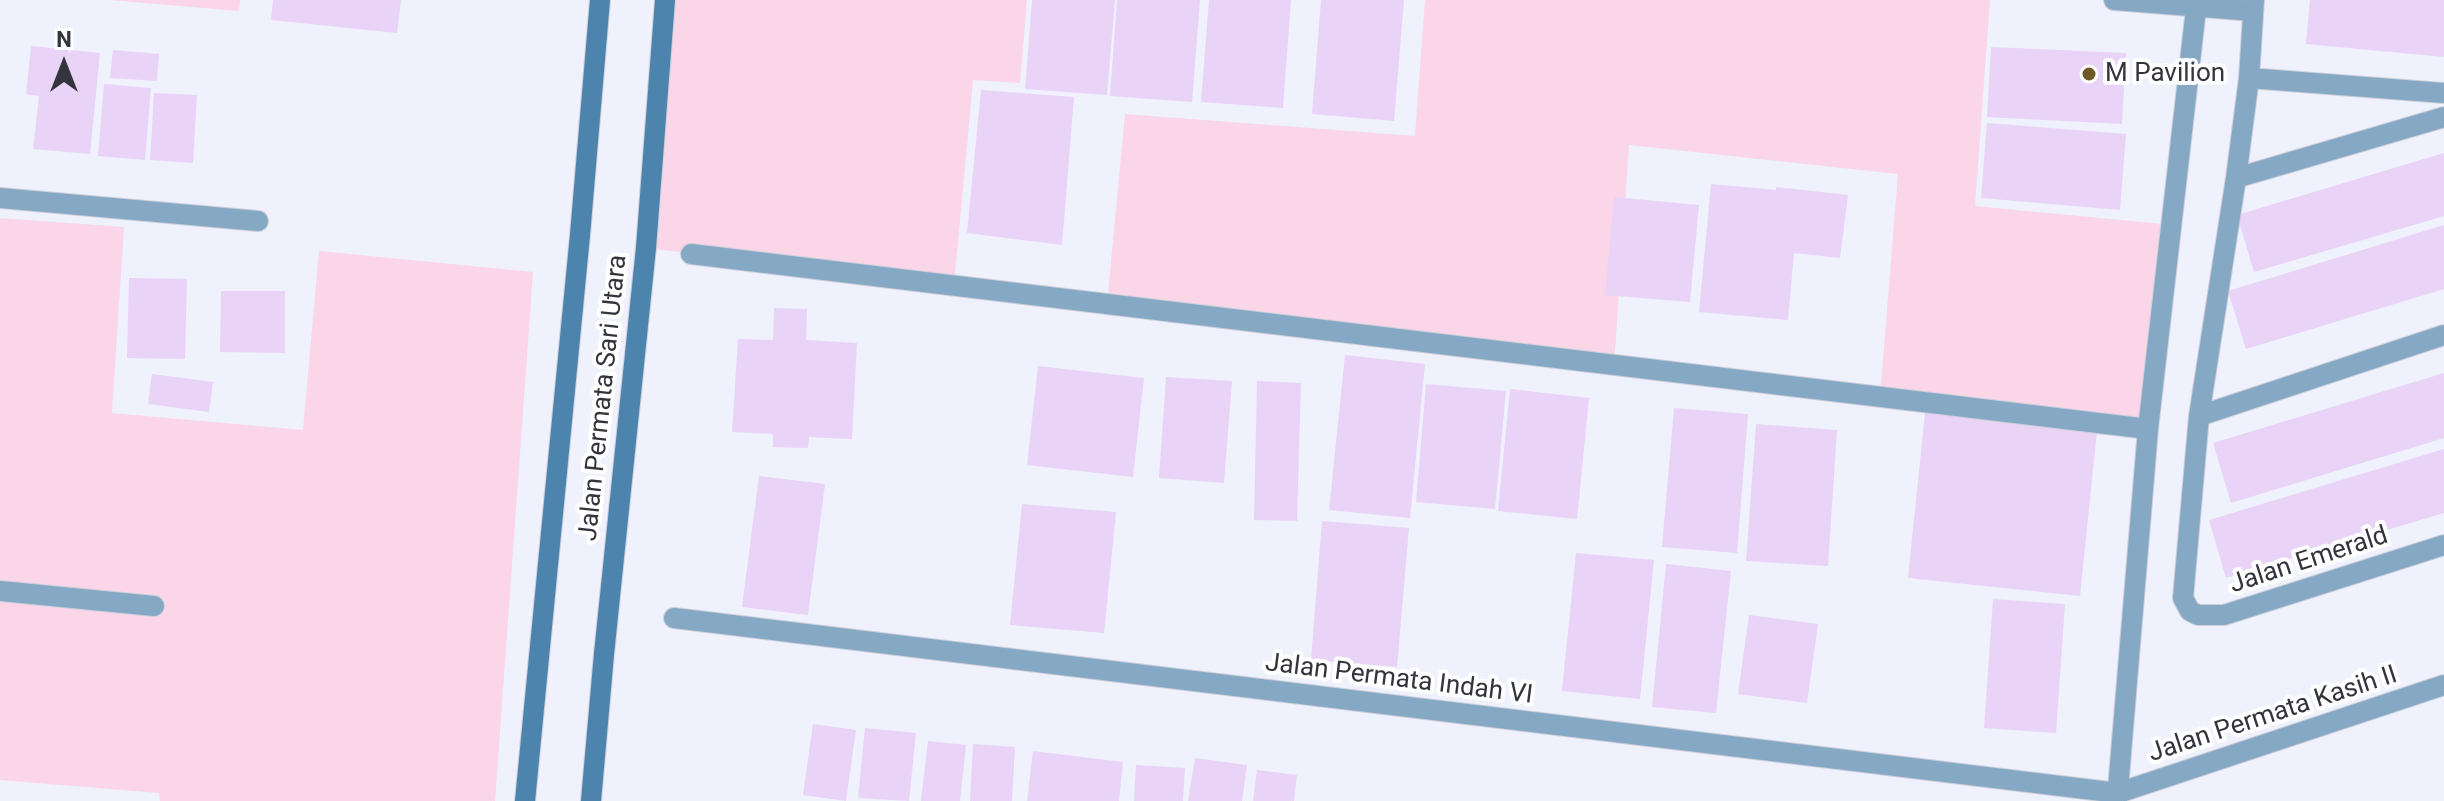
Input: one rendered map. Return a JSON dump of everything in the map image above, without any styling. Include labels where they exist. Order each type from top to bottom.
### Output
[{"type":"street","name":"Jalan Permata Sari Utara","points":[[525,801],[600,0]]},
{"type":"street","name":"Jalan Permata Sari Utara","points":[[591,801],[646,248],[665,0]]},
{"type":"street","points":[[2114,0],[2253,6],[2249,78],[2236,178],[2199,416],[2444,335]]},
{"type":"street","points":[[2117,797],[2148,429],[2197,4]]},
{"type":"street","points":[[2249,78],[2444,93]]},
{"type":"street","points":[[2236,178],[2444,117]]},
{"type":"street","points":[[0,198],[258,221]]},
{"type":"street","points":[[691,254],[2148,429]]},
{"type":"street","name":"Jalan Emerald","points":[[2199,416],[2183,598],[2190,611],[2198,615],[2224,615],[2444,545]]},
{"type":"street","points":[[0,591],[154,606]]},
{"type":"street","name":"Jalan Permata Indah VI","points":[[674,618],[2117,797]]},
{"type":"street","name":"Jalan Permata Kasih II","points":[[2117,797],[2444,685]]},
{"type":"shaded area","points":[[110,0],[240,0],[239,11]]},
{"type":"shaded area","points":[[665,0],[1027,0],[1020,83],[973,80],[954,285],[646,248]]},
{"type":"shaded area","points":[[1425,0],[1990,0],[1975,206],[2172,225],[2148,429],[1880,397],[1898,174],[1629,145],[1614,365],[1107,304],[1125,114],[1415,136]]},
{"type":"shaded area","points":[[0,218],[124,227],[112,413],[303,430],[319,251],[533,272],[495,801],[160,801],[159,793],[0,780]]},
{"type":"building","points":[[273,0],[401,0],[397,33],[271,20]]},
{"type":"building","points":[[1032,0],[1115,0],[1107,95],[1025,89]]},
{"type":"building","points":[[1117,0],[1200,0],[1192,102],[1110,96]]},
{"type":"building","points":[[1209,0],[1291,0],[1283,108],[1201,102]]},
{"type":"building","points":[[1321,0],[1404,0],[1394,121],[1312,114]]},
{"type":"building","points":[[2310,0],[2444,0],[2444,57],[2306,44]]},
{"type":"building","points":[[31,46],[100,53],[90,154],[33,149],[39,96],[26,94]]},
{"type":"building","points":[[1991,47],[2126,53],[2122,124],[1987,117]]},
{"type":"building","points":[[113,50],[159,54],[157,81],[110,78]]},
{"type":"building","points":[[104,84],[151,88],[145,160],[98,156]]},
{"type":"building","points":[[981,90],[1074,97],[1062,245],[967,233]]},
{"type":"building","points":[[154,93],[197,95],[193,163],[150,160]]},
{"type":"building","points":[[1987,123],[2126,134],[2120,210],[1981,198]]},
{"type":"building","points":[[2444,153],[2444,216],[2254,272],[2237,215]]},
{"type":"building","points":[[1711,184],[1848,195],[1840,258],[1794,253],[1788,320],[1699,312]]},
{"type":"building","points":[[1614,197],[1699,205],[1690,302],[1605,295]]},
{"type":"building","points":[[2444,225],[2444,289],[2246,349],[2228,291]]},
{"type":"building","points":[[129,278],[187,279],[185,359],[127,358]]},
{"type":"building","points":[[221,291],[285,291],[285,353],[220,352]]},
{"type":"building","points":[[774,308],[807,309],[806,340],[857,343],[852,439],[809,437],[808,448],[773,447],[773,434],[732,432],[738,339],[773,340]]},
{"type":"building","points":[[1345,355],[1425,364],[1410,518],[1329,510]]},
{"type":"building","points":[[1038,366],[1144,378],[1133,477],[1027,465]]},
{"type":"building","points":[[2444,373],[2444,438],[2231,503],[2213,443]]},
{"type":"building","points":[[152,374],[213,382],[209,412],[148,404]]},
{"type":"building","points":[[1166,377],[1232,381],[1224,483],[1159,478]]},
{"type":"building","points":[[1257,381],[1301,383],[1297,521],[1254,520]]},
{"type":"building","points":[[1426,384],[1506,391],[1495,509],[1416,502]]},
{"type":"building","points":[[1510,389],[1589,398],[1577,519],[1498,511]]},
{"type":"building","points":[[1674,408],[1748,414],[1737,553],[1662,547]]},
{"type":"building","points":[[1925,413],[2097,431],[2080,596],[1908,578]]},
{"type":"building","points":[[1756,424],[1837,430],[1828,566],[1746,561]]},
{"type":"building","points":[[2444,449],[2444,513],[2226,578],[2209,520]]},
{"type":"building","points":[[759,476],[825,484],[808,615],[742,607]]},
{"type":"building","points":[[1022,504],[1116,512],[1104,633],[1010,625]]},
{"type":"building","points":[[1322,521],[1409,528],[1397,667],[1311,660]]},
{"type":"building","points":[[1576,553],[1654,560],[1640,699],[1562,691]]},
{"type":"building","points":[[1666,564],[1731,571],[1716,713],[1652,707]]},
{"type":"building","points":[[1993,599],[2065,604],[2056,733],[1984,728]]},
{"type":"building","points":[[1749,615],[1818,624],[1807,703],[1738,694]]},
{"type":"building","points":[[813,724],[856,730],[846,801],[803,795]]},
{"type":"building","points":[[865,728],[916,733],[909,801],[858,798]]},
{"type":"building","points":[[928,741],[966,745],[960,801],[921,801]]},
{"type":"building","points":[[973,744],[1015,747],[1012,801],[970,801]]},
{"type":"building","points":[[1033,751],[1123,762],[1119,801],[1027,801]]},
{"type":"building","points":[[1195,758],[1247,765],[1242,801],[1188,801]]},
{"type":"building","points":[[1136,765],[1185,768],[1183,801],[1134,801]]},
{"type":"building","points":[[1257,770],[1297,775],[1294,801],[1253,801]]},
{"type":"place","name":"M Pavilion","points":[[2089,74]]}]
